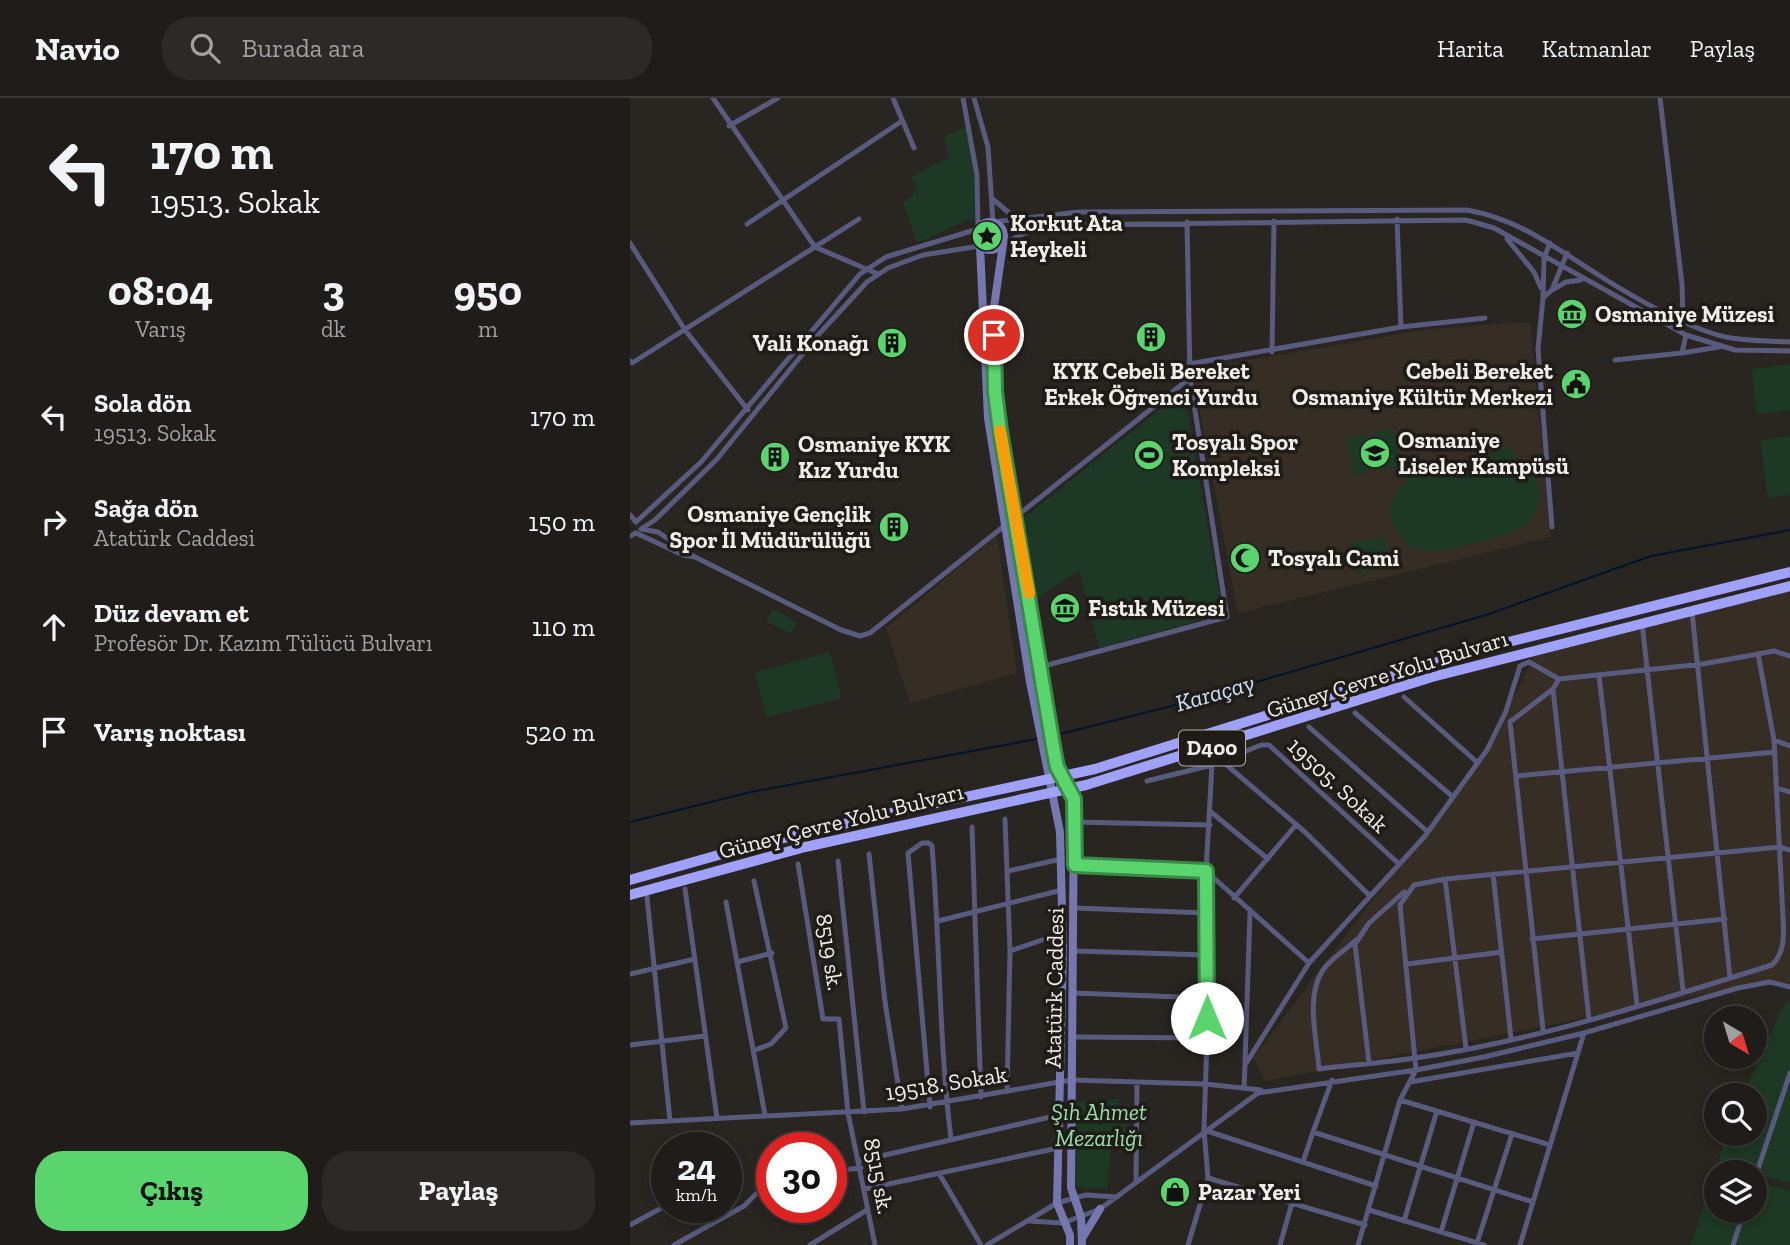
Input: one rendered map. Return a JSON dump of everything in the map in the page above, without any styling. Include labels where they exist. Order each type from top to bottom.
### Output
[{"type":"highway","name":"Güney Çevre Yolu Bulvarı","points":[[630,880],[754,845],[1061,776],[1213,733],[1392,674],[1476,650],[1790,572]]},
{"type":"highway","name":"Güney Çevre Yolu Bulvarı","points":[[630,895],[805,847],[1133,773],[1432,677],[1790,586]]},
{"type":"street","points":[[713,98],[729,126],[815,247],[869,267],[878,274]]},
{"type":"street","points":[[729,126],[778,98]]},
{"type":"street","points":[[893,98],[914,148]]},
{"type":"street","points":[[963,98],[972,140],[978,216],[976,238],[980,246]]},
{"type":"street","points":[[975,98],[988,147],[994,200],[993,222]]},
{"type":"street","points":[[1660,98],[1682,284],[1683,319]]},
{"type":"street","points":[[747,224],[780,199],[902,121]]},
{"type":"street","points":[[994,200],[1016,219]]},
{"type":"street","points":[[633,518],[642,517],[701,462],[869,267],[898,253],[978,229],[986,222],[1091,212],[1449,209],[1479,212],[1504,219],[1550,243],[1621,288],[1683,319],[1730,338],[1790,342]]},
{"type":"street","points":[[967,231],[978,216]]},
{"type":"street","points":[[630,360],[632,363],[859,219]]},
{"type":"street","points":[[1397,219],[1401,327]]},
{"type":"street","points":[[636,532],[655,520],[717,459],[819,334],[878,274],[923,255],[980,246],[992,251],[1027,232],[1064,225],[1466,220],[1494,228],[1686,335],[1721,347]]},
{"type":"street","points":[[1272,352],[1274,221]]},
{"type":"street","points":[[993,222],[1004,230],[1003,244]]},
{"type":"street","points":[[1040,667],[1227,617],[1190,378],[1187,222]]},
{"type":"street","points":[[1494,228],[1516,247],[1534,272],[1542,289]]},
{"type":"street","points":[[630,243],[685,330],[748,410]]},
{"type":"street","points":[[1550,243],[1544,258],[1538,349],[1552,527]]},
{"type":"street","name":"Atatürk Caddesi","points":[[1003,244],[993,314],[995,392],[1054,752],[1061,776],[1074,799],[1071,1188],[1081,1217],[1082,1242]]},
{"type":"street","name":"Atatürk Caddesi","points":[[980,246],[984,385],[1042,754],[1053,792],[1061,859],[1063,933],[1057,1203],[1070,1235],[1070,1245]]},
{"type":"street","points":[[967,247],[980,259]]},
{"type":"street","points":[[1552,290],[1567,253]]},
{"type":"street","points":[[1543,298],[1566,282],[1583,279]]},
{"type":"street","points":[[1189,364],[1272,352],[1401,327],[1485,318]]},
{"type":"street","points":[[1682,353],[1686,335]]},
{"type":"street","points":[[1615,360],[1721,347],[1790,351]]},
{"type":"street","points":[[633,518],[630,528],[636,532],[683,555],[695,557],[796,608],[860,636],[884,623],[1005,522],[1016,519],[1190,378]]},
{"type":"street","points":[[633,518],[636,532]]},
{"type":"street","points":[[655,520],[656,531]]},
{"type":"street","points":[[636,532],[656,531],[687,548],[695,557]]},
{"type":"street","points":[[1692,611],[1730,978]]},
{"type":"street","points":[[1642,623],[1666,858],[1683,990]]},
{"type":"street","points":[[1245,1065],[1309,963],[1428,832],[1478,763],[1506,711],[1520,666],[1530,662],[1559,679],[1697,665],[1774,651],[1790,656]]},
{"type":"street","points":[[1758,654],[1774,740],[1780,847],[1784,939],[1779,958],[1772,965],[1589,1019],[1511,1038],[1416,1058],[1319,1069],[1314,998],[1322,970],[1356,940],[1387,904],[1414,885],[1493,874],[1780,847],[1790,850]]},
{"type":"street","points":[[1599,676],[1637,1005]]},
{"type":"street","points":[[1543,1030],[1510,722],[1553,690],[1559,679]]},
{"type":"street","points":[[1553,690],[1589,1019]]},
{"type":"street","points":[[1405,697],[1478,763]]},
{"type":"street","points":[[1355,713],[1453,797]]},
{"type":"street","points":[[1309,727],[1428,832]]},
{"type":"street","points":[[1774,740],[1790,746]]},
{"type":"street","name":"19505. Sokak","points":[[1147,781],[1212,765],[1261,745],[1274,748],[1315,790],[1398,863]]},
{"type":"street","points":[[1516,776],[1708,756],[1775,752]]},
{"type":"street","points":[[1222,761],[1305,832],[1369,895]]},
{"type":"street","points":[[1188,1245],[1208,1178],[1204,1130],[1207,1038],[1206,871],[1212,765]]},
{"type":"street","points":[[1777,788],[1790,792]]},
{"type":"street","points":[[1211,811],[1268,859]]},
{"type":"street","points":[[1005,819],[1010,951],[1007,1092]]},
{"type":"street","points":[[1074,822],[1210,825]]},
{"type":"street","points":[[1234,898],[1295,826]]},
{"type":"street","points":[[972,827],[981,1097]]},
{"type":"street","points":[[930,1107],[908,853],[922,844],[932,846],[946,1104],[951,1139]]},
{"type":"street","points":[[869,854],[885,1002],[902,1109]]},
{"type":"street","points":[[1008,871],[1061,859]]},
{"type":"street","points":[[838,861],[864,1112]]},
{"type":"street","name":"8519 sk.","points":[[798,864],[823,1019],[839,1018],[848,1114]]},
{"type":"street","points":[[1075,865],[1206,871],[1309,963]]},
{"type":"street","points":[[1493,874],[1511,1038]]},
{"type":"street","points":[[1445,879],[1466,1048]]},
{"type":"street","points":[[754,881],[772,953],[786,1028],[771,1044],[755,1050]]},
{"type":"street","points":[[1358,1245],[1400,1100],[1416,1070],[1400,905],[1414,885]]},
{"type":"street","points":[[685,889],[717,1118]]},
{"type":"street","points":[[938,920],[1062,890]]},
{"type":"street","points":[[647,897],[670,1121]]},
{"type":"street","points":[[726,902],[765,1115]]},
{"type":"street","points":[[1075,908],[1206,913]]},
{"type":"street","points":[[1248,1091],[1245,1065],[1250,912]]},
{"type":"street","points":[[1532,939],[1725,919]]},
{"type":"street","points":[[1010,951],[1063,933]]},
{"type":"street","points":[[1356,940],[1369,1063]]},
{"type":"street","points":[[1074,951],[1207,955]]},
{"type":"street","points":[[1407,964],[1502,952]]},
{"type":"street","points":[[737,962],[772,953]]},
{"type":"street","points":[[630,974],[695,959]]},
{"type":"street","points":[[1029,1221],[1063,1223],[1100,1209],[1204,1130],[1248,1091],[1416,1070],[1584,1033],[1738,988],[1770,982],[1790,987]]},
{"type":"street","points":[[1073,993],[1207,998]]},
{"type":"street","points":[[1520,1245],[1584,1033]]},
{"type":"street","points":[[630,1045],[662,1039],[705,1036]]},
{"type":"street","points":[[1072,1037],[1207,1038]]},
{"type":"street","points":[[1410,1082],[1578,1052]]},
{"type":"street","points":[[1488,1056],[1488,1068]]},
{"type":"street","points":[[1761,1160],[1790,1073]]},
{"type":"street","name":"19518. Sokak","points":[[630,1123],[765,1115],[848,1114],[930,1107],[1071,1080],[1205,1084],[1248,1091]]},
{"type":"street","points":[[1303,1162],[1332,1080]]},
{"type":"street","points":[[1136,1181],[1137,1082]]},
{"type":"street","points":[[1400,1100],[1550,1145]]},
{"type":"street","points":[[1404,1221],[1437,1111]]},
{"type":"street","name":"8515 sk.","points":[[848,1114],[875,1245]]},
{"type":"street","points":[[847,1167],[951,1139],[1059,1115]]},
{"type":"street","points":[[1441,1232],[1474,1122]]},
{"type":"street","points":[[1204,1130],[1376,1186]]},
{"type":"street","points":[[1313,1132],[1533,1202]]},
{"type":"street","points":[[1369,1210],[1480,1244],[1512,1134]]},
{"type":"street","points":[[865,1189],[1058,1148]]},
{"type":"street","points":[[940,1175],[981,1245]]},
{"type":"street","points":[[1208,1178],[1365,1225]]},
{"type":"street","points":[[674,1245],[744,1206],[756,1194]]},
{"type":"street","points":[[987,1245],[1057,1203],[1086,1195],[1117,1197]]},
{"type":"street","points":[[1280,1245],[1292,1203]]},
{"type":"street","points":[[1082,1242],[1100,1209]]},
{"type":"street","points":[[810,1245],[867,1210]]},
{"type":"street","points":[[630,1225],[651,1214]]},
{"type":"street","points":[[1733,1245],[1740,1223]]},
{"type":"shaded area","name":"Osmaniye Liseler Kampüsü","points":[[1530,322],[1551,537],[1238,613],[1192,370],[1428,329]]},
{"type":"shaded area","points":[[997,536],[1017,673],[910,703],[886,628]]},
{"type":"shaded area","points":[[1790,590],[1790,987],[1770,982],[1742,987],[1266,1081],[1253,1058],[1453,794],[1501,723],[1535,654]]},
{"type":"green space","points":[[969,124],[978,216],[917,243],[903,203],[917,190],[911,177],[949,157],[944,137]]},
{"type":"green space","points":[[1790,364],[1790,410],[1757,414],[1752,369]]},
{"type":"green space","name":"Tosyalı Spor Kompleksi","points":[[1184,390],[1223,614],[1099,648],[1079,571],[1033,601],[1021,520]]},
{"type":"green space","points":[[1392,429],[1400,466],[1380,470],[1373,433]]},
{"type":"green space","points":[[1366,435],[1373,471],[1354,475],[1346,439]]},
{"type":"green space","points":[[1790,436],[1790,495],[1768,498],[1760,440]]},
{"type":"green space","points":[[1511,447],[1518,459],[1533,474],[1539,487],[1539,501],[1531,520],[1509,533],[1454,548],[1422,550],[1409,546],[1404,541],[1393,523],[1391,505],[1407,481],[1405,478]]},
{"type":"green space","points":[[1384,536],[1391,566],[1357,574],[1351,543]]},
{"type":"green space","points":[[773,609],[797,622],[791,634],[766,621]]},
{"type":"green space","points":[[830,652],[842,698],[766,717],[755,672]]},
{"type":"green space","points":[[1785,1002],[1790,1003],[1790,1183],[1767,1177],[1767,1160],[1719,1160],[1723,1146],[1767,1146],[1767,1083],[1748,1083],[1755,1069],[1768,1069],[1768,1040]]},
{"type":"green space","name":"Şıh Ahmet Mezarlığı","points":[[1119,1099],[1119,1107],[1129,1105],[1129,1147],[1111,1147],[1107,1189],[1076,1187],[1075,1102]]},
{"type":"green space","points":[[1767,1184],[1790,1191],[1790,1245],[1691,1245],[1704,1205],[1704,1223],[1767,1223]]},
{"type":"waterway","name":"Karaçay","points":[[1056,735],[1191,701],[1486,615],[1651,556],[1790,530]]},
{"type":"waterway","name":"Karaçay","points":[[630,822],[751,792],[1037,739]]},
{"type":"slow traffic","points":[[1000,431],[1029,593]]},
{"type":"place","name":"Korkut Ata Heykeli","points":[[987,236]]},
{"type":"place","name":"Osmaniye Müzesi","points":[[1572,314]]},
{"type":"place","name":"KYK Cebeli Bereket Erkek Öğrenci Yurdu","points":[[1151,337]]},
{"type":"place","name":"Vali Konağı","points":[[892,343]]},
{"type":"place","name":"Cebeli Bereket Osmaniye Kültür Merkezi","points":[[1576,384]]},
{"type":"place","name":"Osmaniye Liseler Kampüsü","points":[[1375,453]]},
{"type":"place","name":"Tosyalı Spor Kompleksi","points":[[1149,455]]},
{"type":"place","name":"Osmaniye KYK Kız Yurdu","points":[[775,457]]},
{"type":"place","name":"Osmaniye Gençlik Spor İl Müdürülüğü","points":[[894,527]]},
{"type":"place","name":"Tosyalı Cami","points":[[1245,558]]},
{"type":"place","name":"Fıstık Müzesi","points":[[1065,608]]},
{"type":"place","name":"Pazar Yeri","points":[[1175,1192]]},
{"type":"route","points":[[994,335],[995,392],[1000,431],[1054,752],[1057,767],[1074,799],[1075,865],[1206,871],[1207,1018]]}]
